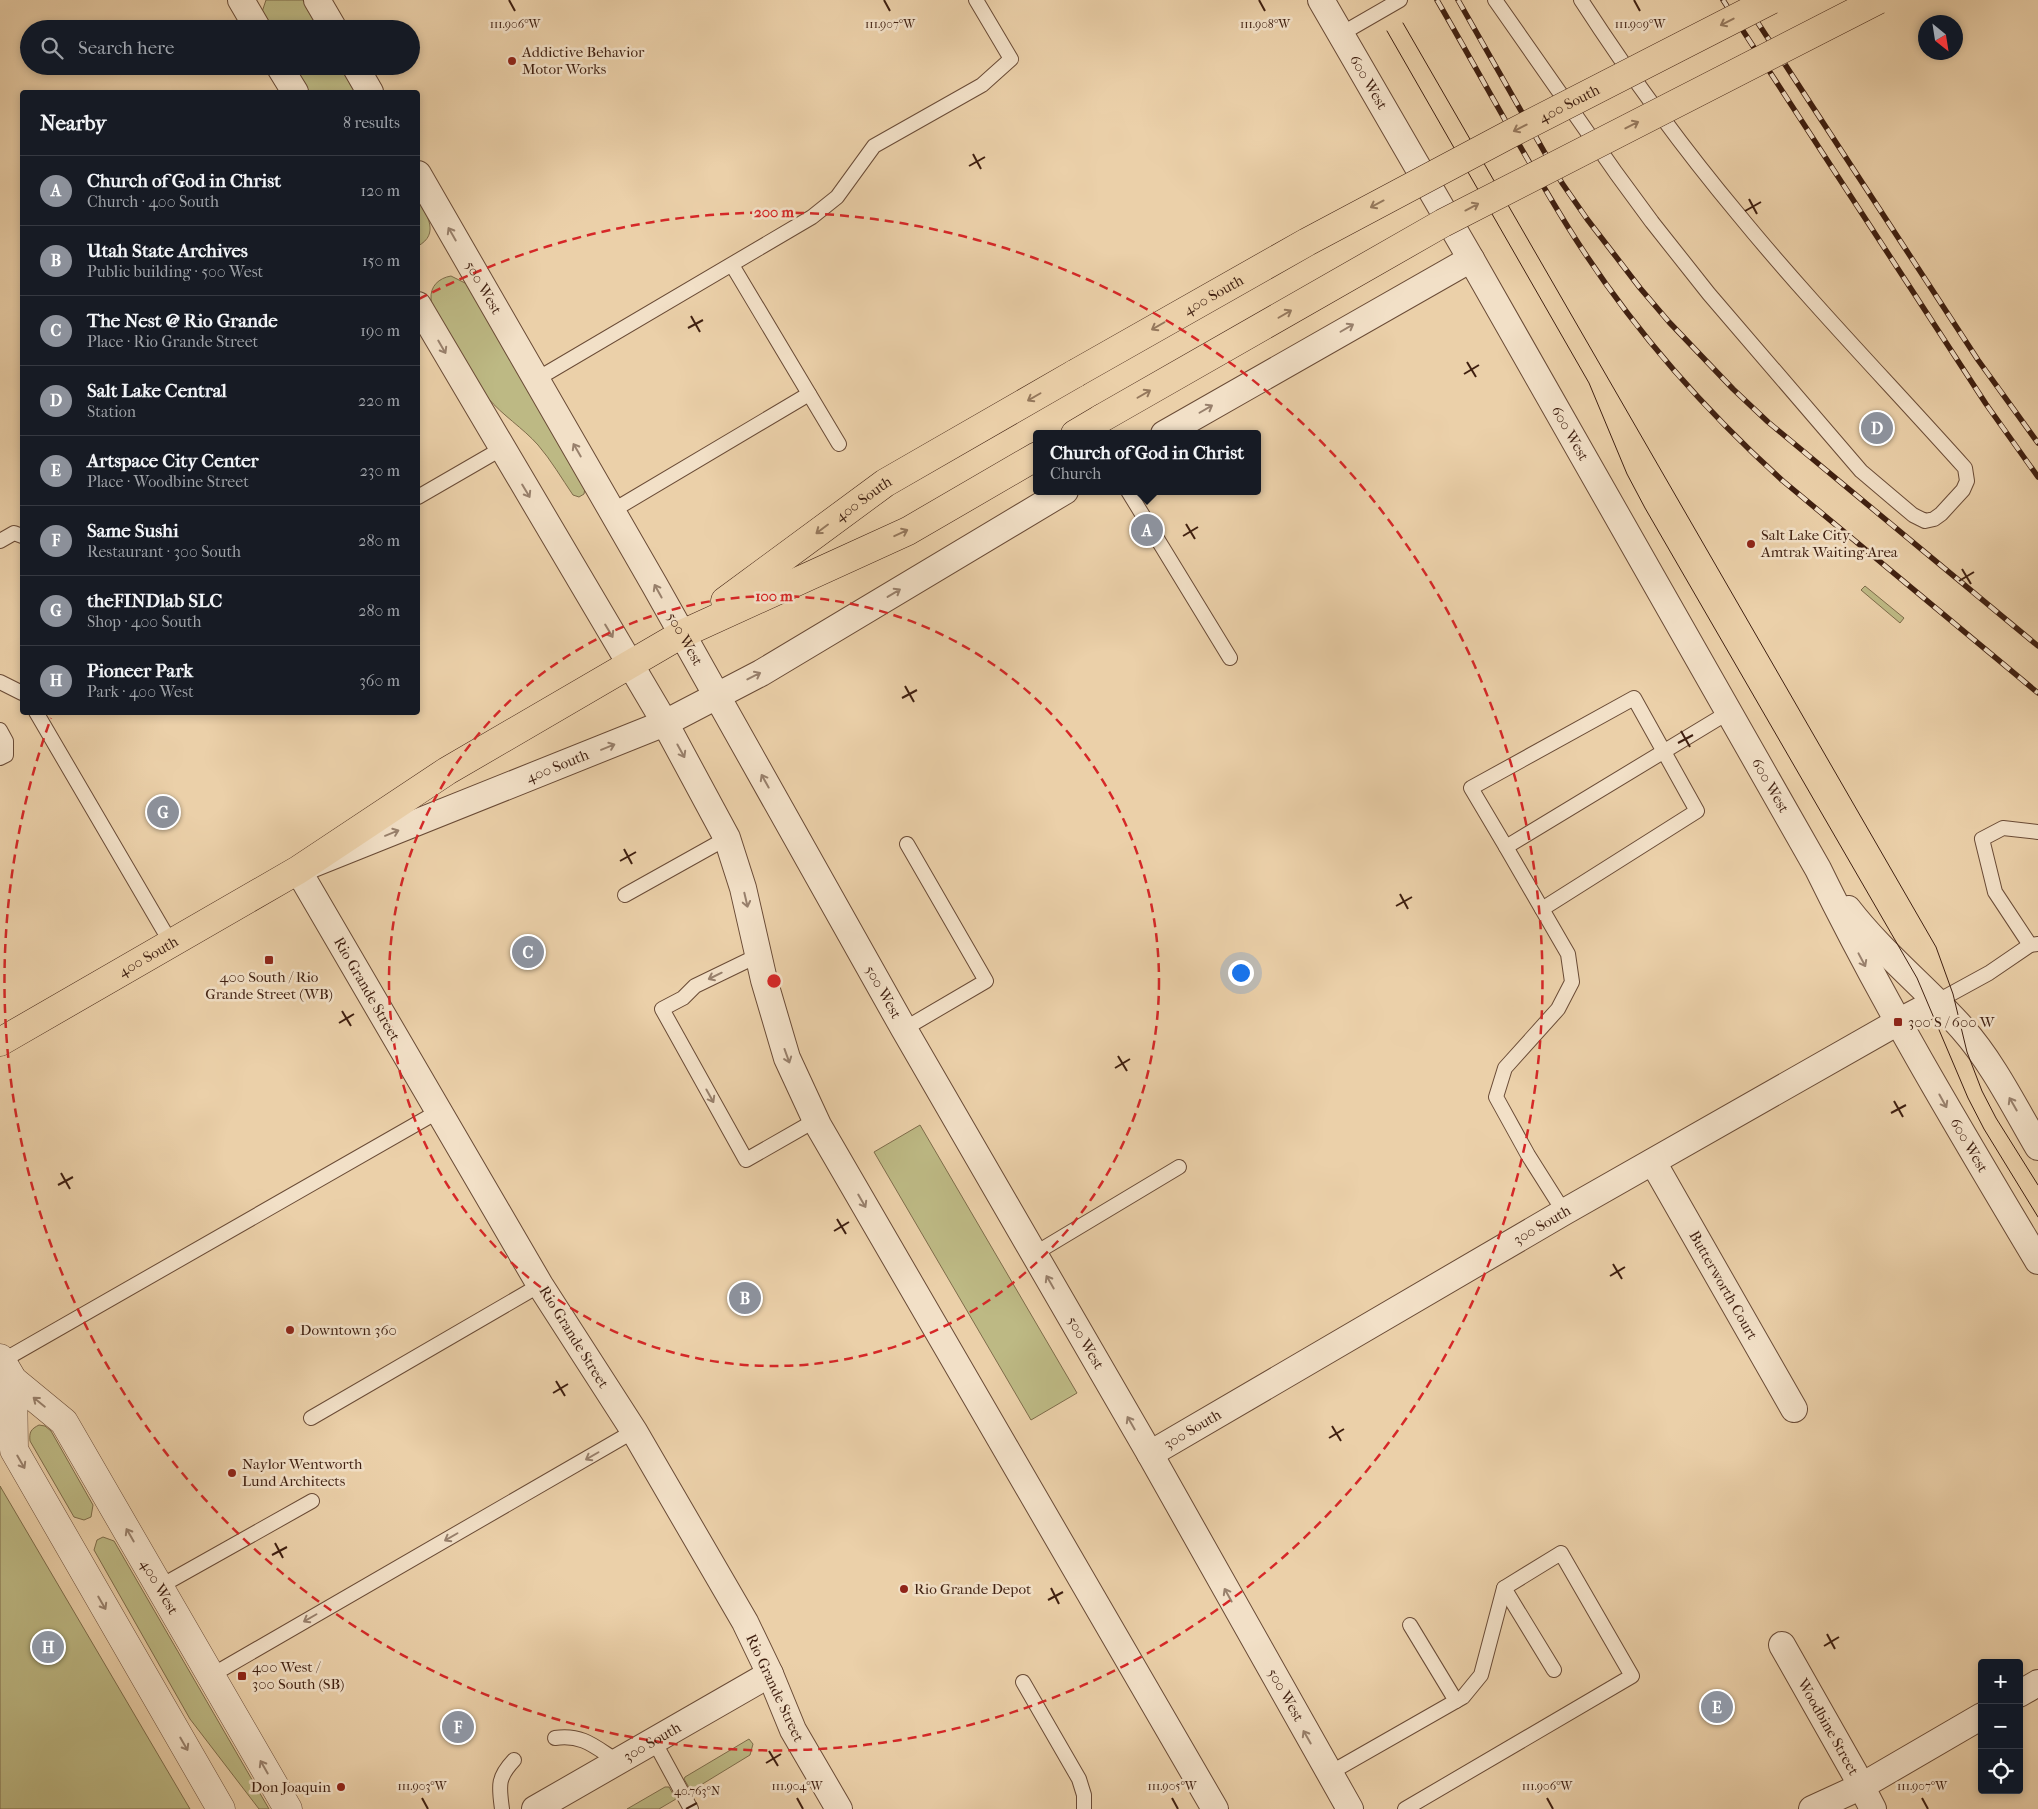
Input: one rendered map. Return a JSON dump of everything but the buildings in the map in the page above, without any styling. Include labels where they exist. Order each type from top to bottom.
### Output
[{"type":"main road","name":"400 South","points":[[682,634],[885,483],[1307,242],[1510,134],[1771,0]]},
{"type":"main road","points":[[1082,430],[1443,223],[1878,0]]},
{"type":"main road","name":"400 South","points":[[0,1042],[298,870],[447,771],[682,634],[908,531],[1033,458]]},
{"type":"street","points":[[241,0],[253,20]]},
{"type":"street","points":[[317,0],[329,20]]},
{"type":"street","name":"600 West","points":[[1321,0],[1471,259],[1818,869],[1862,959],[2038,1261]]},
{"type":"street","points":[[284,75],[293,90]]},
{"type":"street","points":[[360,75],[369,90]]},
{"type":"street","name":"500 West","points":[[420,177],[717,695],[904,1029],[1150,1454],[1328,1774],[1350,1809]]},
{"type":"street","points":[[1171,430],[1471,259]]},
{"type":"street","points":[[420,308],[501,449],[665,723],[727,838],[743,888],[787,1058],[816,1120],[1215,1809]]},
{"type":"street","name":"400 South","points":[[298,870],[665,723],[761,673],[1058,495]]},
{"type":"street","name":"600 West","points":[[1818,869],[1860,924],[1962,1028],[1987,1060],[2038,1146]]},
{"type":"street","name":"Rio Grande Street","points":[[298,870],[540,1285],[634,1431],[745,1622],[770,1674],[793,1730],[839,1809]]},
{"type":"street","name":"300 South","points":[[1150,1454],[1564,1212],[1936,1002]]},
{"type":"street","name":"Butterworth Court","points":[[1652,1162],[1794,1409]]},
{"type":"street","points":[[5,1366],[14,1450],[220,1809]]},
{"type":"street","name":"400 West","points":[[5,1366],[64,1422],[288,1809]]},
{"type":"street","name":"Woodbine Street","points":[[1782,1646],[1854,1772],[1866,1798]]},
{"type":"street","name":"300 South","points":[[535,1809],[770,1674]]},
{"type":"street","points":[[2023,1692],[2038,1683]]},
{"type":"street","points":[[1812,1809],[1866,1798],[1978,1719]]},
{"type":"lane","points":[[537,379],[812,217],[837,197],[874,146],[982,85],[1011,59],[976,0]]},
{"type":"lane","points":[[1341,34],[1400,0]]},
{"type":"lane","points":[[1495,0],[1616,173],[1709,294],[1756,350],[1861,471],[1913,516],[1925,521],[1934,519],[1964,490],[1967,481],[1965,468],[1846,339],[1732,208],[1650,102],[1581,0]]},
{"type":"lane","points":[[732,264],[839,444]]},
{"type":"lane","points":[[612,511],[810,394]]},
{"type":"lane","points":[[420,496],[501,449]]},
{"type":"lane","points":[[1130,495],[1230,658]]},
{"type":"lane","points":[[0,542],[14,533],[20,535]]},
{"type":"lane","points":[[0,682],[20,692]]},
{"type":"lane","points":[[1542,909],[1697,811],[1666,752],[1634,698],[1471,788],[1568,954],[1572,982],[1558,1009],[1505,1068],[1496,1097],[1528,1155],[1564,1212]]},
{"type":"lane","points":[[1506,847],[1666,752],[1729,712]]},
{"type":"lane","points":[[38,715],[171,943]]},
{"type":"lane","points":[[0,730],[6,741],[6,754],[0,758]]},
{"type":"lane","points":[[1936,1002],[1989,973],[2034,945],[1995,892],[1982,839],[2003,828],[2038,832]]},
{"type":"lane","points":[[625,896],[727,838]]},
{"type":"lane","points":[[904,1029],[986,981],[907,844]]},
{"type":"lane","points":[[759,955],[695,986],[683,998],[662,1010],[746,1160],[816,1120]]},
{"type":"lane","points":[[5,1366],[439,1111]]},
{"type":"lane","points":[[1034,1254],[1179,1167]]},
{"type":"lane","points":[[311,1418],[540,1285]]},
{"type":"lane","points":[[212,1675],[634,1431]]},
{"type":"lane","points":[[159,1586],[312,1501]]},
{"type":"lane","points":[[1328,1774],[1463,1697],[1481,1675],[1504,1588],[1561,1554],[1632,1676],[1406,1809]]},
{"type":"lane","points":[[1504,1588],[1554,1670]]},
{"type":"lane","points":[[1410,1625],[1456,1701]]},
{"type":"lane","points":[[1023,1682],[1079,1779],[1084,1794],[1084,1809]]},
{"type":"lane","points":[[555,1738],[568,1736],[582,1739],[617,1761]]},
{"type":"lane","points":[[654,1741],[691,1809]]},
{"type":"lane","points":[[502,1809],[499,1786],[503,1772],[514,1760]]},
{"type":"shaded area","points":[[266,0],[303,0],[315,20],[267,20],[262,12]]},
{"type":"shaded area","points":[[299,75],[346,75],[355,90],[308,90]]},
{"type":"shaded area","points":[[420,202],[430,224],[429,236],[420,245]]},
{"type":"shaded area","points":[[451,276],[467,284],[585,488],[584,494],[579,497],[573,495],[538,445],[482,391],[446,333],[433,306],[431,294],[436,283]]},
{"type":"shaded area","points":[[1865,586],[1904,618],[1900,623],[1861,590]]},
{"type":"shaded area","points":[[920,1125],[1077,1393],[1031,1420],[874,1152]]},
{"type":"shaded area","points":[[39,1425],[45,1426],[51,1431],[93,1505],[91,1517],[84,1520],[74,1517],[30,1441],[31,1431]]},
{"type":"shaded area","points":[[0,1486],[190,1809],[0,1809]]},
{"type":"shaded area","points":[[103,1537],[114,1541],[269,1809],[259,1809],[190,1719],[94,1550],[97,1540]]},
{"type":"shaded area","points":[[749,1739],[753,1744],[750,1755],[691,1791],[684,1779],[685,1777]]},
{"type":"shaded area","points":[[665,1787],[669,1787],[676,1799],[659,1809],[627,1809]]},
{"type":"tram line","points":[[1403,23],[1936,947],[1953,994],[1967,1052],[1982,1091],[1996,1118],[2038,1185]]},
{"type":"tram line","points":[[1387,31],[1589,383],[1627,474],[1645,508],[1917,978],[1968,1098],[1984,1129],[2038,1217]]},
{"type":"railway","points":[[1437,0],[1568,227],[1615,296],[1666,362],[1723,423],[1783,481],[2038,693]]},
{"type":"railway","points":[[1458,0],[1562,183],[1640,288],[1669,322],[1733,389],[1768,422],[2038,646]]},
{"type":"railway","points":[[1723,0],[1986,404],[2038,477]]},
{"type":"railway","points":[[1743,0],[1978,360],[2038,443]]},
{"type":"place","name":"Addictive Behavior Motor Works","points":[[512,61]]},
{"type":"place","name":"Salt Lake Central","points":[[1877,428]]},
{"type":"place","name":"Church of God in Christ","points":[[1147,530]]},
{"type":"place","name":"Salt Lake City Amtrak Waiting Area","points":[[1751,544]]},
{"type":"place","name":"theFINDlab SLC","points":[[163,812]]},
{"type":"place","name":"The Nest @ Rio Grande","points":[[528,952]]},
{"type":"place","name":"400 South / Rio Grande Street (WB)","points":[[269,960]]},
{"type":"place","name":"300 S / 600 W","points":[[1898,1022]]},
{"type":"place","name":"Utah State Archives","points":[[745,1298]]},
{"type":"place","name":"Downtown 360","points":[[290,1330]]},
{"type":"place","name":"Naylor Wentworth Lund Architects","points":[[232,1473]]},
{"type":"place","name":"Rio Grande Depot","points":[[904,1589]]},
{"type":"place","name":"Pioneer Park","points":[[48,1647]]},
{"type":"place","name":"400 West / 300 South (SB)","points":[[242,1676]]},
{"type":"place","name":"Artspace City Center","points":[[1717,1707]]},
{"type":"place","name":"Same Sushi","points":[[458,1727]]},
{"type":"place","name":"Don Joaquin","points":[[341,1787]]}]
